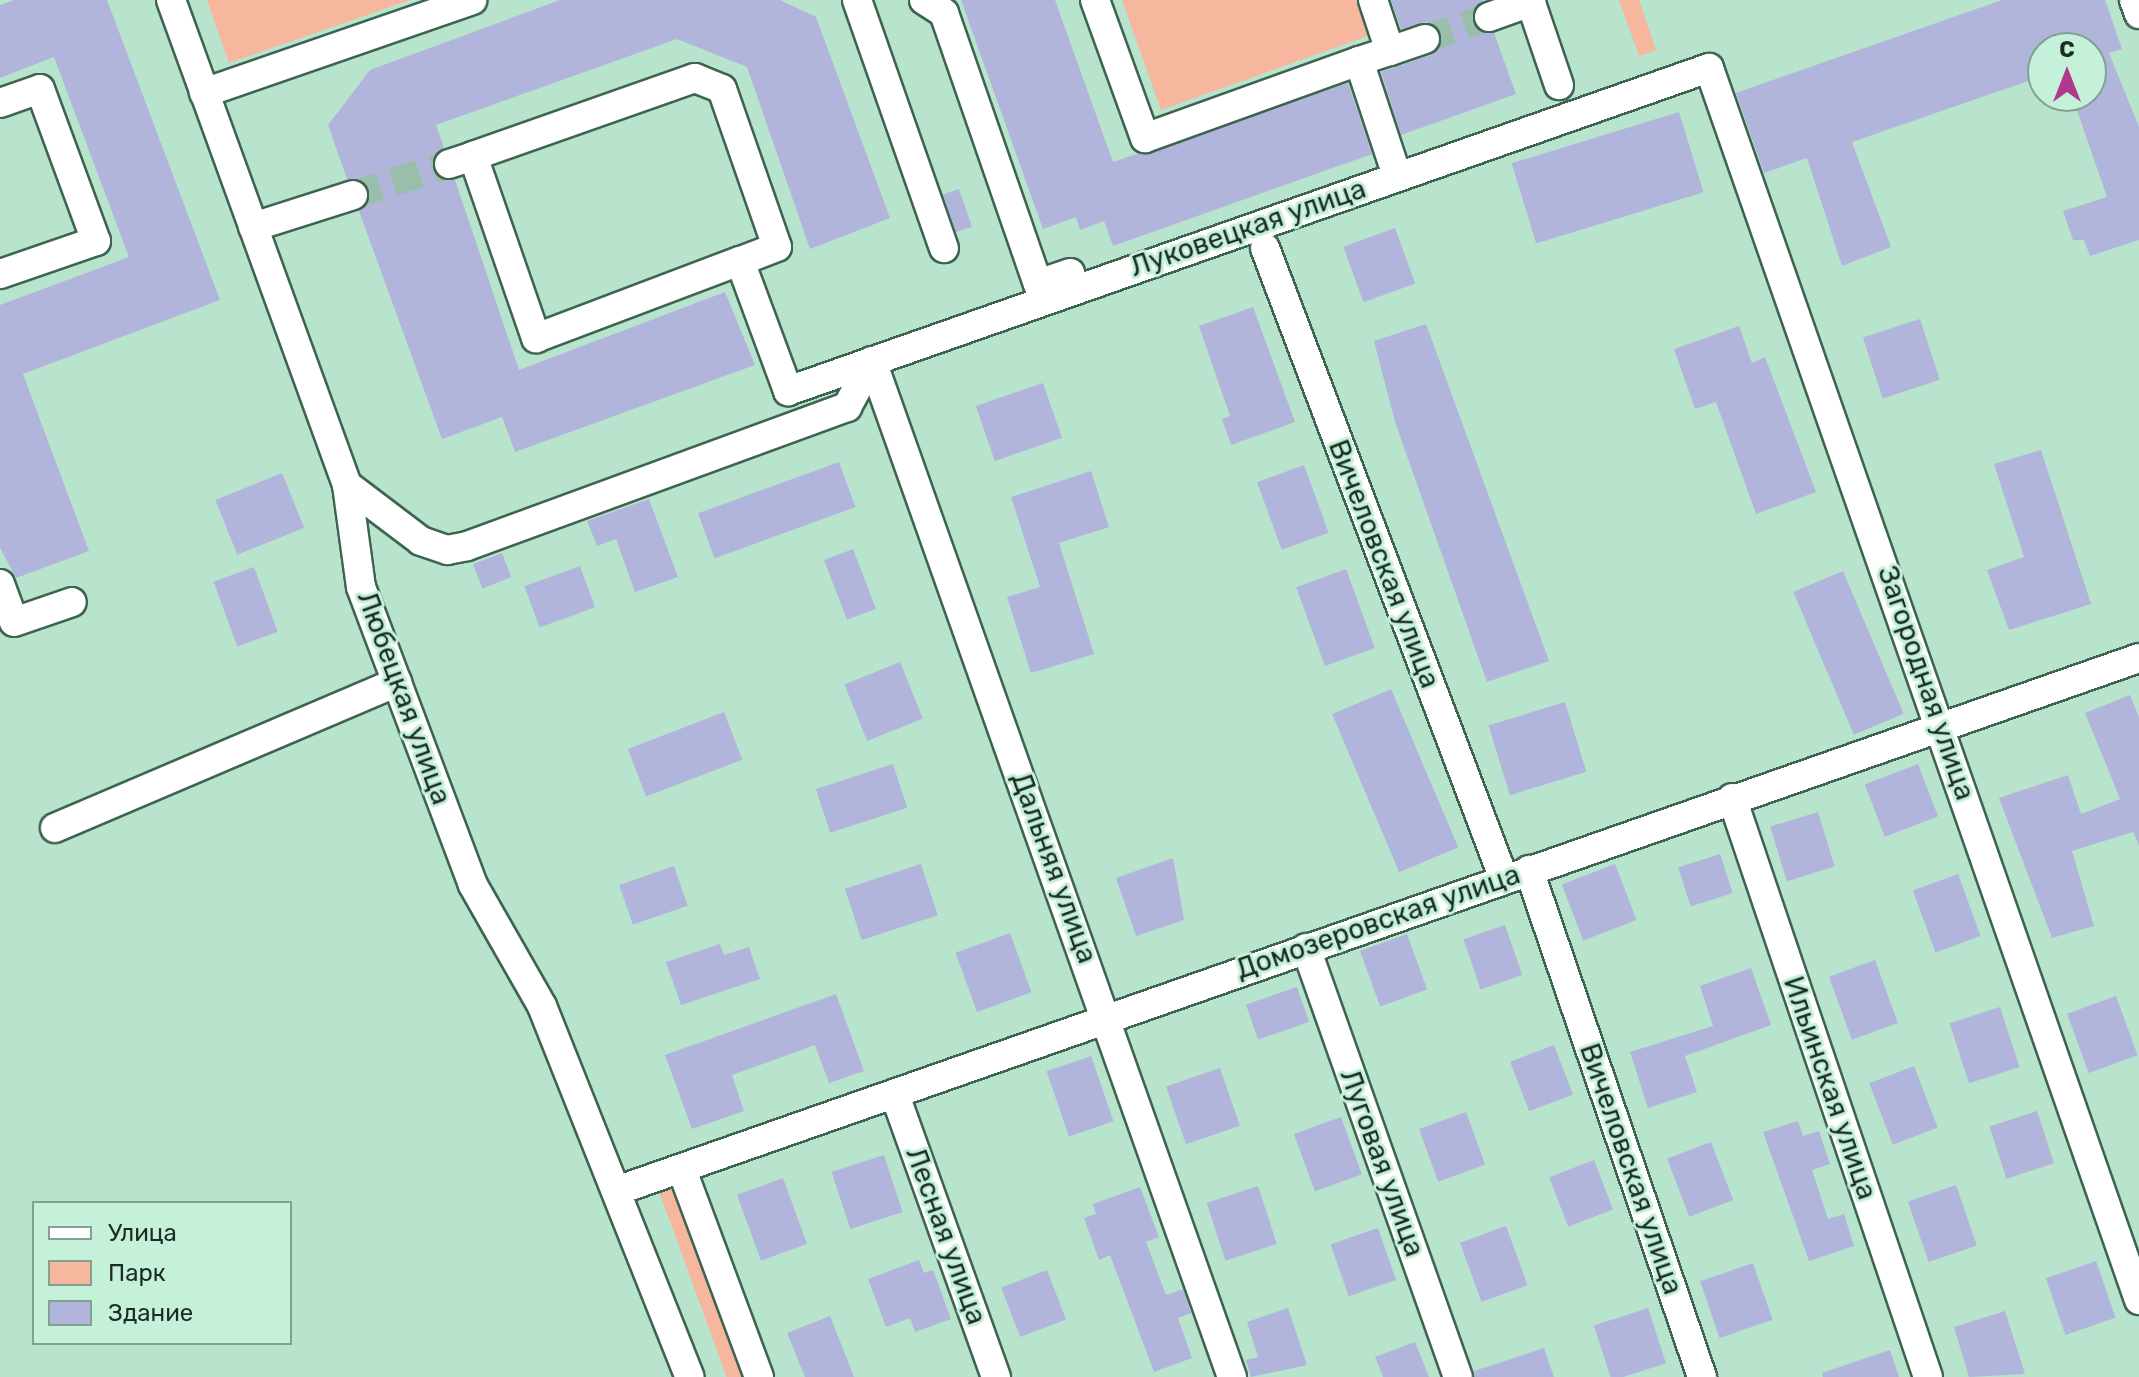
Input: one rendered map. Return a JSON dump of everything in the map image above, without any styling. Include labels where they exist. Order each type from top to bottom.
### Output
[{"type":"street","name":"Любецкая улица","points":[[171,0],[347,485],[361,587],[473,885],[542,1006],[619,1190],[690,1377]]},
{"type":"street","points":[[204,93],[472,0]]},
{"type":"street","points":[[857,0],[944,248]]},
{"type":"street","points":[[924,0],[944,13],[1038,284],[1394,167],[1359,61]]},
{"type":"street","points":[[1095,0],[1145,138],[1425,39]]},
{"type":"street","points":[[1373,0],[1390,51]]},
{"type":"street","points":[[2134,0],[2139,14]]},
{"type":"street","points":[[1489,17],[1531,1],[1559,85]]},
{"type":"street","name":"Луковецкая улица","points":[[740,261],[788,391],[1394,167],[1709,68]]},
{"type":"street","name":"Загородная улица","points":[[1709,68],[1942,725],[2139,1300]]},
{"type":"street","points":[[695,78],[722,89],[777,247],[740,261],[536,338],[461,160],[695,78]]},
{"type":"street","points":[[0,103],[40,89],[96,241],[0,274]]},
{"type":"street","points":[[253,227],[353,195]]},
{"type":"street","name":"Вичеловская улица","points":[[1265,248],[1516,874],[1702,1377]]},
{"type":"street","points":[[347,485],[421,541],[447,550],[467,546],[847,407],[872,361]]},
{"type":"street","name":"Дальняя улица","points":[[872,361],[1108,1016],[1232,1377]]},
{"type":"street","points":[[0,584],[14,622],[72,602]]},
{"type":"street","name":"Домозеровская улица","points":[[619,1190],[895,1095],[1108,1016],[2139,658]]},
{"type":"street","points":[[55,828],[397,682]]},
{"type":"street","name":"Ильинская улица","points":[[1732,798],[1928,1377]]},
{"type":"street","name":"Луговая улица","points":[[1306,948],[1458,1377]]},
{"type":"street","name":"Лесная улица","points":[[895,1095],[996,1377]]},
{"type":"street","points":[[682,1170],[759,1377]]},
{"type":"green space","points":[[207,0],[410,0],[229,63]]},
{"type":"green space","points":[[1122,0],[1364,0],[1376,33],[1161,110]]},
{"type":"green space","points":[[1619,0],[1639,0],[1656,50],[1639,56]]},
{"type":"green space","points":[[678,1179],[750,1377],[727,1377],[657,1187]]},
{"type":"building","points":[[14,0],[107,0],[220,300],[23,374],[89,551],[16,578],[0,548],[0,305],[129,257],[54,57],[0,78],[0,5]]},
{"type":"building","points":[[560,0],[780,0],[816,17],[890,218],[810,249],[747,67],[677,39],[436,125],[444,148],[433,169],[455,180],[519,370],[725,292],[755,365],[515,452],[502,417],[442,439],[359,211],[369,189],[347,179],[328,125],[370,70]]},
{"type":"building","points":[[961,0],[1055,0],[1113,162],[1348,83],[1372,154],[1113,246],[1104,221],[1080,230],[1076,217],[1043,229]]},
{"type":"building","points":[[1391,0],[1483,0],[1473,23],[1494,33],[1516,94],[1401,135],[1381,72],[1431,55],[1441,34],[1427,22],[1401,29]]},
{"type":"building","points":[[2002,0],[2105,0],[2122,49],[2109,53],[2139,127],[2139,240],[2090,256],[2084,240],[2073,240],[2063,211],[2107,197],[2078,112],[2107,112],[2107,32],[2027,32],[2027,82],[1852,142],[1891,247],[1842,266],[1807,158],[1764,173],[1736,93]]},
{"type":"building","points":[[1679,112],[1704,192],[1536,243],[1512,163]]},
{"type":"building","points":[[959,189],[972,227],[956,232],[943,195]]},
{"type":"building","points":[[1395,228],[1415,283],[1363,302],[1343,247]]},
{"type":"building","points":[[1253,307],[1295,422],[1231,445],[1222,419],[1230,416],[1199,326]]},
{"type":"building","points":[[1920,319],[1940,380],[1883,398],[1863,338]]},
{"type":"building","points":[[1426,324],[1549,661],[1487,682],[1395,422],[1374,341]]},
{"type":"building","points":[[1739,326],[1752,363],[1765,357],[1816,492],[1756,514],[1716,402],[1695,409],[1674,349]]},
{"type":"building","points":[[1043,383],[1062,438],[995,461],[976,406]]},
{"type":"building","points":[[2041,450],[2091,604],[2009,630],[1987,570],[2024,557],[1994,464]]},
{"type":"building","points":[[839,462],[855,507],[714,558],[698,513]]},
{"type":"building","points":[[1304,465],[1329,533],[1282,550],[1257,482]]},
{"type":"building","points":[[1091,471],[1109,527],[1059,543],[1094,654],[1031,673],[1007,597],[1040,587],[1011,497]]},
{"type":"building","points":[[282,473],[304,528],[237,555],[215,500]]},
{"type":"building","points":[[649,499],[678,577],[635,592],[616,539],[597,546],[587,521]]},
{"type":"building","points":[[853,549],[876,609],[847,620],[824,560]]},
{"type":"building","points":[[502,553],[511,577],[482,588],[473,564]]},
{"type":"building","points":[[580,566],[595,607],[540,628],[525,586]]},
{"type":"building","points":[[254,567],[278,632],[237,647],[214,582]]},
{"type":"building","points":[[1346,569],[1375,648],[1325,666],[1296,587]]},
{"type":"building","points":[[1843,571],[1904,714],[1854,735],[1793,592]]},
{"type":"building","points":[[900,662],[923,719],[867,741],[844,684]]},
{"type":"building","points":[[1391,689],[1458,847],[1399,872],[1332,714]]},
{"type":"building","points":[[2130,695],[2139,717],[2139,845],[2133,832],[2072,851],[2094,926],[2052,938],[1999,798],[2068,775],[2081,814],[2120,799],[2085,713]]},
{"type":"building","points":[[1565,702],[1586,772],[1510,795],[1488,725]]},
{"type":"building","points":[[724,712],[742,760],[646,797],[628,749]]},
{"type":"building","points":[[893,764],[907,808],[830,833],[816,789]]},
{"type":"building","points":[[1918,764],[1938,816],[1885,837],[1865,784]]},
{"type":"building","points":[[1818,812],[1835,867],[1787,881],[1770,827]]},
{"type":"building","points":[[1720,854],[1733,893],[1691,907],[1678,868]]},
{"type":"building","points":[[1173,858],[1184,920],[1136,936],[1116,878]]},
{"type":"building","points":[[921,864],[938,915],[862,940],[845,889]]},
{"type":"building","points":[[1615,864],[1637,920],[1583,940],[1562,884]]},
{"type":"building","points":[[674,866],[688,906],[633,925],[619,885]]},
{"type":"building","points":[[1958,874],[1981,936],[1935,952],[1913,890]]},
{"type":"building","points":[[1505,925],[1522,975],[1481,989],[1463,939]]},
{"type":"building","points":[[1010,933],[1032,992],[977,1012],[955,953]]},
{"type":"building","points":[[1407,934],[1427,989],[1380,1007],[1360,951]]},
{"type":"building","points":[[720,944],[724,955],[749,947],[760,979],[681,1005],[666,962]]},
{"type":"building","points":[[1875,960],[1898,1023],[1852,1040],[1829,977]]},
{"type":"building","points":[[1751,968],[1771,1025],[1685,1056],[1697,1092],[1648,1108],[1630,1052],[1713,1026],[1700,986]]},
{"type":"building","points":[[1297,987],[1309,1022],[1258,1040],[1246,1005]]},
{"type":"building","points":[[836,994],[864,1071],[829,1083],[815,1045],[732,1075],[744,1111],[692,1129],[665,1055]]},
{"type":"building","points":[[2116,996],[2138,1055],[2089,1073],[2067,1014]]},
{"type":"building","points":[[2000,1007],[2019,1067],[1969,1083],[1950,1023]]},
{"type":"building","points":[[1554,1045],[1573,1094],[1529,1111],[1510,1062]]},
{"type":"building","points":[[1091,1056],[1113,1121],[1069,1137],[1047,1071]]},
{"type":"building","points":[[1914,1066],[1938,1128],[1893,1145],[1869,1083]]},
{"type":"building","points":[[1220,1068],[1240,1126],[1186,1144],[1166,1087]]},
{"type":"building","points":[[2037,1111],[2054,1163],[2006,1179],[1989,1126]]},
{"type":"building","points":[[1466,1112],[1485,1165],[1438,1182],[1419,1129]]},
{"type":"building","points":[[1341,1117],[1362,1174],[1315,1191],[1294,1134]]},
{"type":"building","points":[[1798,1121],[1803,1136],[1819,1131],[1830,1164],[1812,1170],[1828,1219],[1844,1214],[1854,1246],[1809,1261],[1763,1132]]},
{"type":"building","points":[[1711,1142],[1733,1200],[1689,1217],[1667,1159]]},
{"type":"building","points":[[884,1155],[903,1212],[850,1229],[832,1172]]},
{"type":"building","points":[[1594,1160],[1613,1209],[1568,1227],[1549,1177]]},
{"type":"building","points":[[783,1178],[807,1244],[761,1261],[737,1195]]},
{"type":"building","points":[[1956,1185],[1977,1246],[1929,1262],[1908,1202]]},
{"type":"building","points":[[1258,1186],[1277,1244],[1225,1261],[1207,1203]]},
{"type":"building","points":[[1140,1187],[1159,1237],[1146,1242],[1166,1295],[1183,1289],[1191,1313],[1178,1318],[1192,1358],[1154,1372],[1110,1255],[1099,1260],[1084,1218],[1096,1214],[1093,1204]]},
{"type":"building","points":[[1506,1226],[1528,1285],[1482,1302],[1460,1243]]},
{"type":"building","points":[[1378,1228],[1396,1280],[1349,1296],[1331,1244]]},
{"type":"building","points":[[919,1260],[924,1273],[933,1270],[951,1319],[915,1332],[910,1318],[886,1327],[868,1279]]},
{"type":"building","points":[[2096,1261],[2116,1318],[2065,1335],[2046,1278]]},
{"type":"building","points":[[1753,1263],[1773,1320],[1720,1338],[1700,1281]]},
{"type":"building","points":[[1047,1270],[1066,1319],[1020,1337],[1001,1288]]},
{"type":"building","points":[[1288,1308],[1307,1365],[1251,1377],[1246,1360],[1258,1357],[1247,1322]]},
{"type":"building","points":[[1648,1308],[1666,1363],[1623,1377],[1610,1377],[1594,1326]]},
{"type":"building","points":[[2005,1311],[2025,1374],[1969,1377],[1954,1327]]},
{"type":"building","points":[[830,1316],[854,1377],[805,1377],[787,1333]]},
{"type":"building","points":[[1415,1342],[1429,1377],[1383,1377],[1375,1357]]},
{"type":"building","points":[[1544,1348],[1554,1377],[1475,1377],[1474,1371]]},
{"type":"building","points":[[1890,1350],[1899,1377],[1823,1377],[1822,1373]]},
{"type":"tunnel","points":[[1425,39],[1489,17]]},
{"type":"tunnel","points":[[353,195],[449,164]]}]
